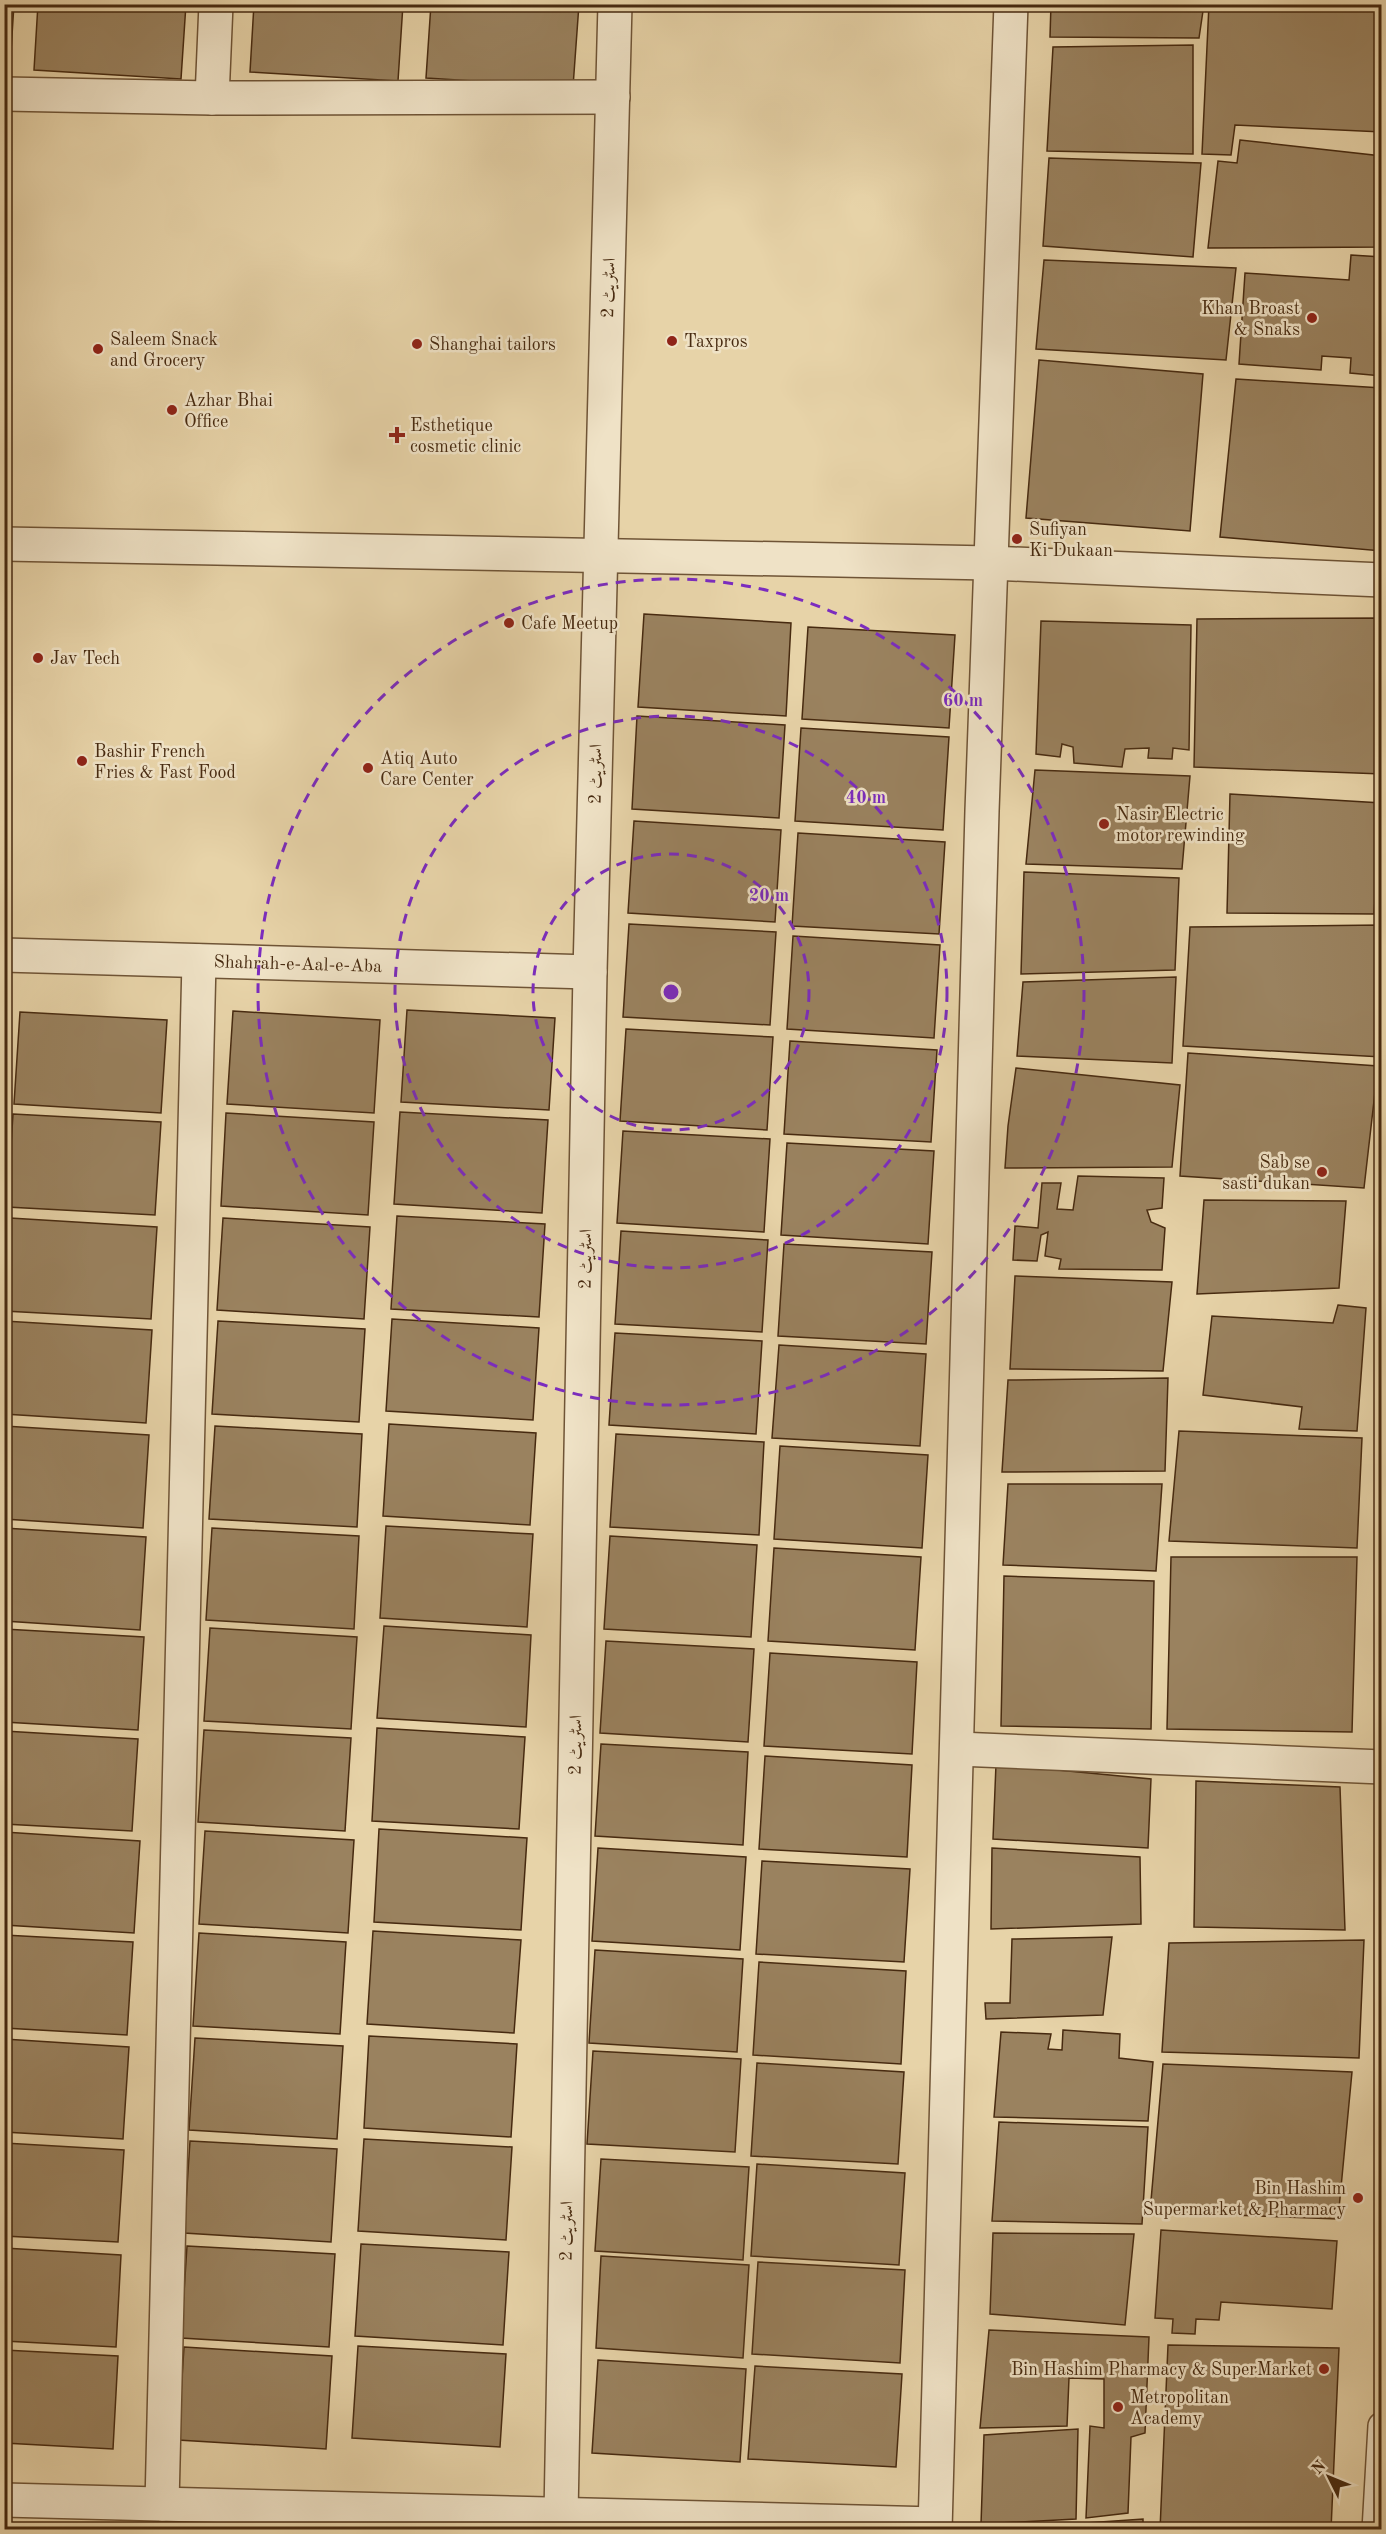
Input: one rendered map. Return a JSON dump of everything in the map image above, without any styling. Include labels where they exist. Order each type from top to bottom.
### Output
[{"type":"street","points":[[212,98],[216,4]]},
{"type":"street","name":"اسٹریٹ 2","points":[[561,2515],[590,972],[615,4]]},
{"type":"street","points":[[4,2500],[935,2527],[958,1749],[981,811],[1011,4]]},
{"type":"street","points":[[4,94],[212,98],[613,97]]},
{"type":"street","points":[[4,544],[991,563],[1382,580]]},
{"type":"street","name":"Shahrah-e-Aal-e-Aba","points":[[4,955],[590,972]]},
{"type":"street","points":[[162,2504],[199,961]]},
{"type":"street","points":[[958,1749],[1382,1767]]},
{"type":"lane","points":[[1376,2529],[1382,2426]]},
{"type":"building","points":[[4,4],[14,4],[9,82],[4,82]]},
{"type":"building","points":[[38,4],[186,4],[181,79],[34,70]]},
{"type":"building","points":[[254,4],[403,4],[398,81],[250,72]]},
{"type":"building","points":[[431,4],[579,4],[573,87],[426,78]]},
{"type":"building","points":[[1051,4],[1204,4],[1199,38],[1050,37]]},
{"type":"building","points":[[1209,4],[1382,4],[1382,132],[1235,125],[1231,155],[1202,154]]},
{"type":"building","points":[[1193,45],[1193,154],[1047,151],[1053,47]]},
{"type":"building","points":[[1240,140],[1382,156],[1382,247],[1208,248],[1218,161],[1237,163]]},
{"type":"building","points":[[1049,158],[1201,163],[1193,257],[1043,246]]},
{"type":"building","name":"Khan Broast & Snaks","points":[[1351,255],[1382,257],[1382,376],[1350,373],[1351,358],[1322,356],[1321,370],[1239,364],[1245,273],[1349,280]]},
{"type":"building","points":[[1044,260],[1236,268],[1226,360],[1036,349]]},
{"type":"building","points":[[1039,360],[1203,374],[1190,531],[1026,518]]},
{"type":"building","points":[[1236,379],[1382,388],[1382,551],[1220,537]]},
{"type":"building","points":[[644,614],[791,623],[786,716],[638,707]]},
{"type":"building","points":[[1382,618],[1382,774],[1194,767],[1197,619]]},
{"type":"building","points":[[1041,621],[1191,625],[1189,750],[1173,748],[1172,759],[1148,758],[1149,748],[1125,749],[1122,767],[1074,763],[1073,747],[1062,744],[1060,757],[1036,754]]},
{"type":"building","points":[[808,627],[955,635],[949,728],[802,719]]},
{"type":"building","points":[[637,716],[785,725],[779,818],[632,809]]},
{"type":"building","points":[[801,728],[949,737],[943,830],[795,821]]},
{"type":"building","points":[[1035,770],[1190,776],[1182,869],[1026,864]]},
{"type":"building","points":[[1230,794],[1382,803],[1374,914],[1227,913]]},
{"type":"building","points":[[634,821],[781,830],[775,922],[628,913]]},
{"type":"building","points":[[798,833],[945,842],[939,934],[792,926]]},
{"type":"building","points":[[1024,872],[1179,878],[1175,970],[1021,974]]},
{"type":"building","points":[[629,924],[776,932],[770,1025],[623,1017]]},
{"type":"building","points":[[1382,925],[1382,1057],[1183,1046],[1190,927]]},
{"type":"building","points":[[793,936],[940,945],[934,1038],[787,1029]]},
{"type":"building","points":[[1176,977],[1172,1063],[1017,1056],[1023,982]]},
{"type":"building","points":[[407,1010],[555,1018],[549,1110],[401,1102]]},
{"type":"building","points":[[233,1011],[380,1020],[374,1113],[227,1104]]},
{"type":"building","points":[[20,1012],[167,1020],[161,1113],[14,1104]]},
{"type":"building","points":[[626,1029],[773,1037],[767,1130],[620,1121]]},
{"type":"building","points":[[790,1041],[937,1050],[931,1142],[784,1134]]},
{"type":"building","points":[[1188,1053],[1378,1066],[1364,1188],[1180,1176]]},
{"type":"building","points":[[1016,1068],[1180,1085],[1172,1167],[1005,1168]]},
{"type":"building","points":[[400,1112],[548,1120],[542,1213],[394,1204]]},
{"type":"building","points":[[226,1113],[374,1122],[368,1215],[221,1206]]},
{"type":"building","points":[[13,1114],[161,1122],[155,1215],[7,1207]]},
{"type":"building","points":[[623,1131],[770,1139],[764,1232],[617,1223]]},
{"type":"building","points":[[787,1143],[934,1151],[928,1244],[781,1235]]},
{"type":"building","points":[[1078,1176],[1164,1178],[1162,1208],[1147,1210],[1151,1222],[1165,1228],[1162,1270],[1059,1269],[1061,1259],[1045,1256],[1048,1232],[1041,1235],[1037,1261],[1013,1260],[1015,1226],[1038,1228],[1042,1183],[1061,1183],[1057,1209],[1073,1210]]},
{"type":"building","points":[[1204,1200],[1346,1201],[1339,1288],[1197,1294]]},
{"type":"building","points":[[397,1216],[545,1224],[539,1317],[391,1309]]},
{"type":"building","points":[[10,1218],[157,1227],[151,1319],[4,1311]]},
{"type":"building","points":[[223,1218],[370,1227],[364,1319],[217,1310]]},
{"type":"building","points":[[621,1231],[768,1240],[762,1332],[615,1324]]},
{"type":"building","points":[[784,1244],[932,1252],[926,1344],[778,1336]]},
{"type":"building","points":[[1015,1276],[1172,1282],[1163,1371],[1010,1369]]},
{"type":"building","points":[[1338,1305],[1366,1308],[1357,1431],[1299,1429],[1302,1407],[1203,1395],[1212,1316],[1333,1323]]},
{"type":"building","points":[[392,1319],[539,1328],[533,1420],[386,1411]]},
{"type":"building","points":[[4,1321],[152,1330],[146,1423],[4,1414]]},
{"type":"building","points":[[218,1321],[365,1329],[359,1422],[212,1414]]},
{"type":"building","points":[[615,1333],[762,1341],[756,1434],[609,1425]]},
{"type":"building","points":[[779,1345],[926,1354],[920,1446],[772,1438]]},
{"type":"building","points":[[1168,1378],[1165,1471],[1002,1472],[1008,1380]]},
{"type":"building","points":[[389,1424],[536,1433],[530,1525],[383,1516]]},
{"type":"building","points":[[4,1426],[149,1435],[143,1528],[4,1519]]},
{"type":"building","points":[[215,1426],[362,1434],[357,1527],[209,1519]]},
{"type":"building","points":[[1179,1431],[1362,1438],[1357,1548],[1169,1541]]},
{"type":"building","points":[[616,1434],[764,1442],[759,1535],[610,1527]]},
{"type":"building","points":[[780,1446],[928,1455],[922,1548],[774,1539]]},
{"type":"building","points":[[1008,1484],[1162,1484],[1156,1571],[1003,1565]]},
{"type":"building","points":[[386,1526],[533,1534],[527,1627],[380,1618]]},
{"type":"building","points":[[4,1528],[146,1537],[140,1630],[4,1621]]},
{"type":"building","points":[[212,1528],[359,1536],[354,1629],[206,1620]]},
{"type":"building","points":[[610,1536],[757,1545],[751,1637],[604,1629]]},
{"type":"building","points":[[774,1548],[921,1557],[915,1650],[768,1641]]},
{"type":"building","points":[[1171,1557],[1357,1557],[1352,1732],[1167,1729]]},
{"type":"building","points":[[1004,1576],[1154,1581],[1151,1729],[1001,1726]]},
{"type":"building","points":[[384,1626],[531,1635],[526,1727],[377,1718]]},
{"type":"building","points":[[210,1628],[357,1637],[351,1729],[204,1721]]},
{"type":"building","points":[[4,1629],[144,1637],[138,1730],[4,1722]]},
{"type":"building","points":[[606,1641],[754,1649],[748,1742],[600,1733]]},
{"type":"building","points":[[770,1653],[917,1662],[912,1754],[764,1746]]},
{"type":"building","points":[[377,1728],[525,1737],[519,1829],[372,1821]]},
{"type":"building","points":[[204,1730],[351,1738],[345,1831],[198,1822]]},
{"type":"building","points":[[4,1731],[138,1739],[132,1831],[4,1824]]},
{"type":"building","points":[[601,1744],[748,1752],[743,1845],[595,1836]]},
{"type":"building","points":[[765,1756],[912,1765],[907,1857],[759,1849]]},
{"type":"building","points":[[996,1764],[1151,1779],[1148,1848],[993,1839]]},
{"type":"building","points":[[1196,1781],[1340,1787],[1345,1930],[1194,1927]]},
{"type":"building","points":[[379,1829],[527,1838],[521,1930],[374,1922]]},
{"type":"building","points":[[205,1831],[354,1840],[348,1933],[199,1924]]},
{"type":"building","points":[[4,1832],[140,1841],[134,1933],[4,1925]]},
{"type":"building","points":[[598,1848],[746,1857],[740,1950],[592,1941]]},
{"type":"building","points":[[992,1848],[1140,1857],[1141,1924],[991,1929]]},
{"type":"building","points":[[762,1861],[910,1869],[904,1962],[756,1954]]},
{"type":"building","points":[[373,1931],[521,1940],[514,2033],[367,2024]]},
{"type":"building","points":[[199,1933],[346,1942],[340,2034],[193,2026]]},
{"type":"building","points":[[4,1935],[133,1942],[127,2035],[4,2028]]},
{"type":"building","points":[[1112,1937],[1103,2015],[986,2019],[985,2003],[1010,2003],[1012,1939]]},
{"type":"building","points":[[1364,1940],[1359,2058],[1162,2052],[1169,1943]]},
{"type":"building","points":[[595,1950],[743,1959],[737,2052],[589,2043]]},
{"type":"building","points":[[759,1962],[906,1971],[901,2064],[753,2055]]},
{"type":"building","points":[[1063,2030],[1120,2034],[1119,2058],[1153,2062],[1148,2121],[994,2117],[1001,2032],[1051,2034],[1048,2049],[1062,2050]]},
{"type":"building","points":[[369,2036],[517,2044],[511,2137],[364,2128]]},
{"type":"building","points":[[195,2038],[343,2046],[337,2139],[189,2130]]},
{"type":"building","points":[[4,2039],[129,2047],[123,2139],[4,2132]]},
{"type":"building","points":[[593,2051],[741,2059],[735,2152],[587,2144]]},
{"type":"building","points":[[757,2063],[904,2072],[898,2164],[751,2156]]},
{"type":"building","points":[[1163,2064],[1352,2072],[1338,2219],[1150,2212]]},
{"type":"building","points":[[999,2122],[1148,2127],[1142,2224],[992,2221]]},
{"type":"building","points":[[364,2139],[512,2147],[506,2240],[358,2231]]},
{"type":"building","points":[[190,2141],[337,2149],[331,2242],[184,2233]]},
{"type":"building","points":[[4,2143],[124,2150],[118,2242],[4,2236]]},
{"type":"building","points":[[601,2159],[749,2167],[743,2260],[595,2251]]},
{"type":"building","points":[[757,2164],[905,2173],[899,2265],[751,2256]]},
{"type":"building","points":[[1161,2230],[1337,2241],[1332,2309],[1221,2302],[1219,2320],[1196,2319],[1195,2334],[1172,2333],[1173,2319],[1155,2318]]},
{"type":"building","points":[[993,2233],[1134,2234],[1125,2325],[990,2314]]},
{"type":"building","points":[[361,2244],[509,2252],[503,2345],[355,2336]]},
{"type":"building","points":[[187,2246],[335,2254],[329,2347],[181,2338]]},
{"type":"building","points":[[4,2248],[121,2255],[116,2347],[4,2341]]},
{"type":"building","points":[[601,2256],[749,2265],[743,2358],[596,2348]]},
{"type":"building","points":[[758,2262],[905,2270],[900,2363],[752,2354]]},
{"type":"building","points":[[989,2330],[1149,2337],[1145,2433],[1131,2437],[1128,2513],[1086,2518],[1090,2426],[1104,2428],[1104,2379],[1069,2378],[1067,2426],[980,2428]]},
{"type":"building","points":[[1168,2345],[1339,2348],[1331,2530],[1160,2530]]},
{"type":"building","points":[[358,2346],[506,2354],[500,2447],[352,2438]]},
{"type":"building","points":[[184,2347],[332,2356],[326,2449],[178,2440]]},
{"type":"building","points":[[4,2350],[118,2356],[113,2449],[4,2443]]},
{"type":"building","points":[[598,2360],[746,2369],[740,2462],[592,2453]]},
{"type":"building","points":[[755,2366],[902,2374],[896,2467],[748,2459]]},
{"type":"building","points":[[1078,2429],[1076,2519],[981,2524],[984,2435]]},
{"type":"building","points":[[1143,2519],[1143,2530],[984,2530]]},
{"type":"place","name":"Khan Broast & Snaks","points":[[1312,318]]},
{"type":"place","name":"Taxpros","points":[[672,341]]},
{"type":"place","name":"Shanghai tailors","points":[[417,344]]},
{"type":"place","name":"Saleem Snack and Grocery","points":[[98,349]]},
{"type":"place","name":"Azhar Bhai Office","points":[[172,410]]},
{"type":"place","name":"Esthetique cosmetic clinic","points":[[397,435]]},
{"type":"place","name":"Sufiyan Ki Dukaan","points":[[1017,539]]},
{"type":"place","name":"Cafe Meetup","points":[[509,623]]},
{"type":"place","name":"Jav Tech","points":[[38,658]]},
{"type":"place","name":"Bashir French Fries & Fast Food","points":[[82,761]]},
{"type":"place","name":"Atiq Auto Care Center","points":[[368,768]]},
{"type":"place","name":"Nasir Electric motor rewinding","points":[[1104,824]]},
{"type":"place","name":"Sab se sasti dukan","points":[[1322,1172]]},
{"type":"place","name":"Bin Hashim Supermarket & Pharmacy","points":[[1358,2198]]},
{"type":"place","name":"Bin Hashim Pharmacy & SuperMarket","points":[[1324,2369]]},
{"type":"place","name":"Metropolitan Academy","points":[[1118,2407]]}]
